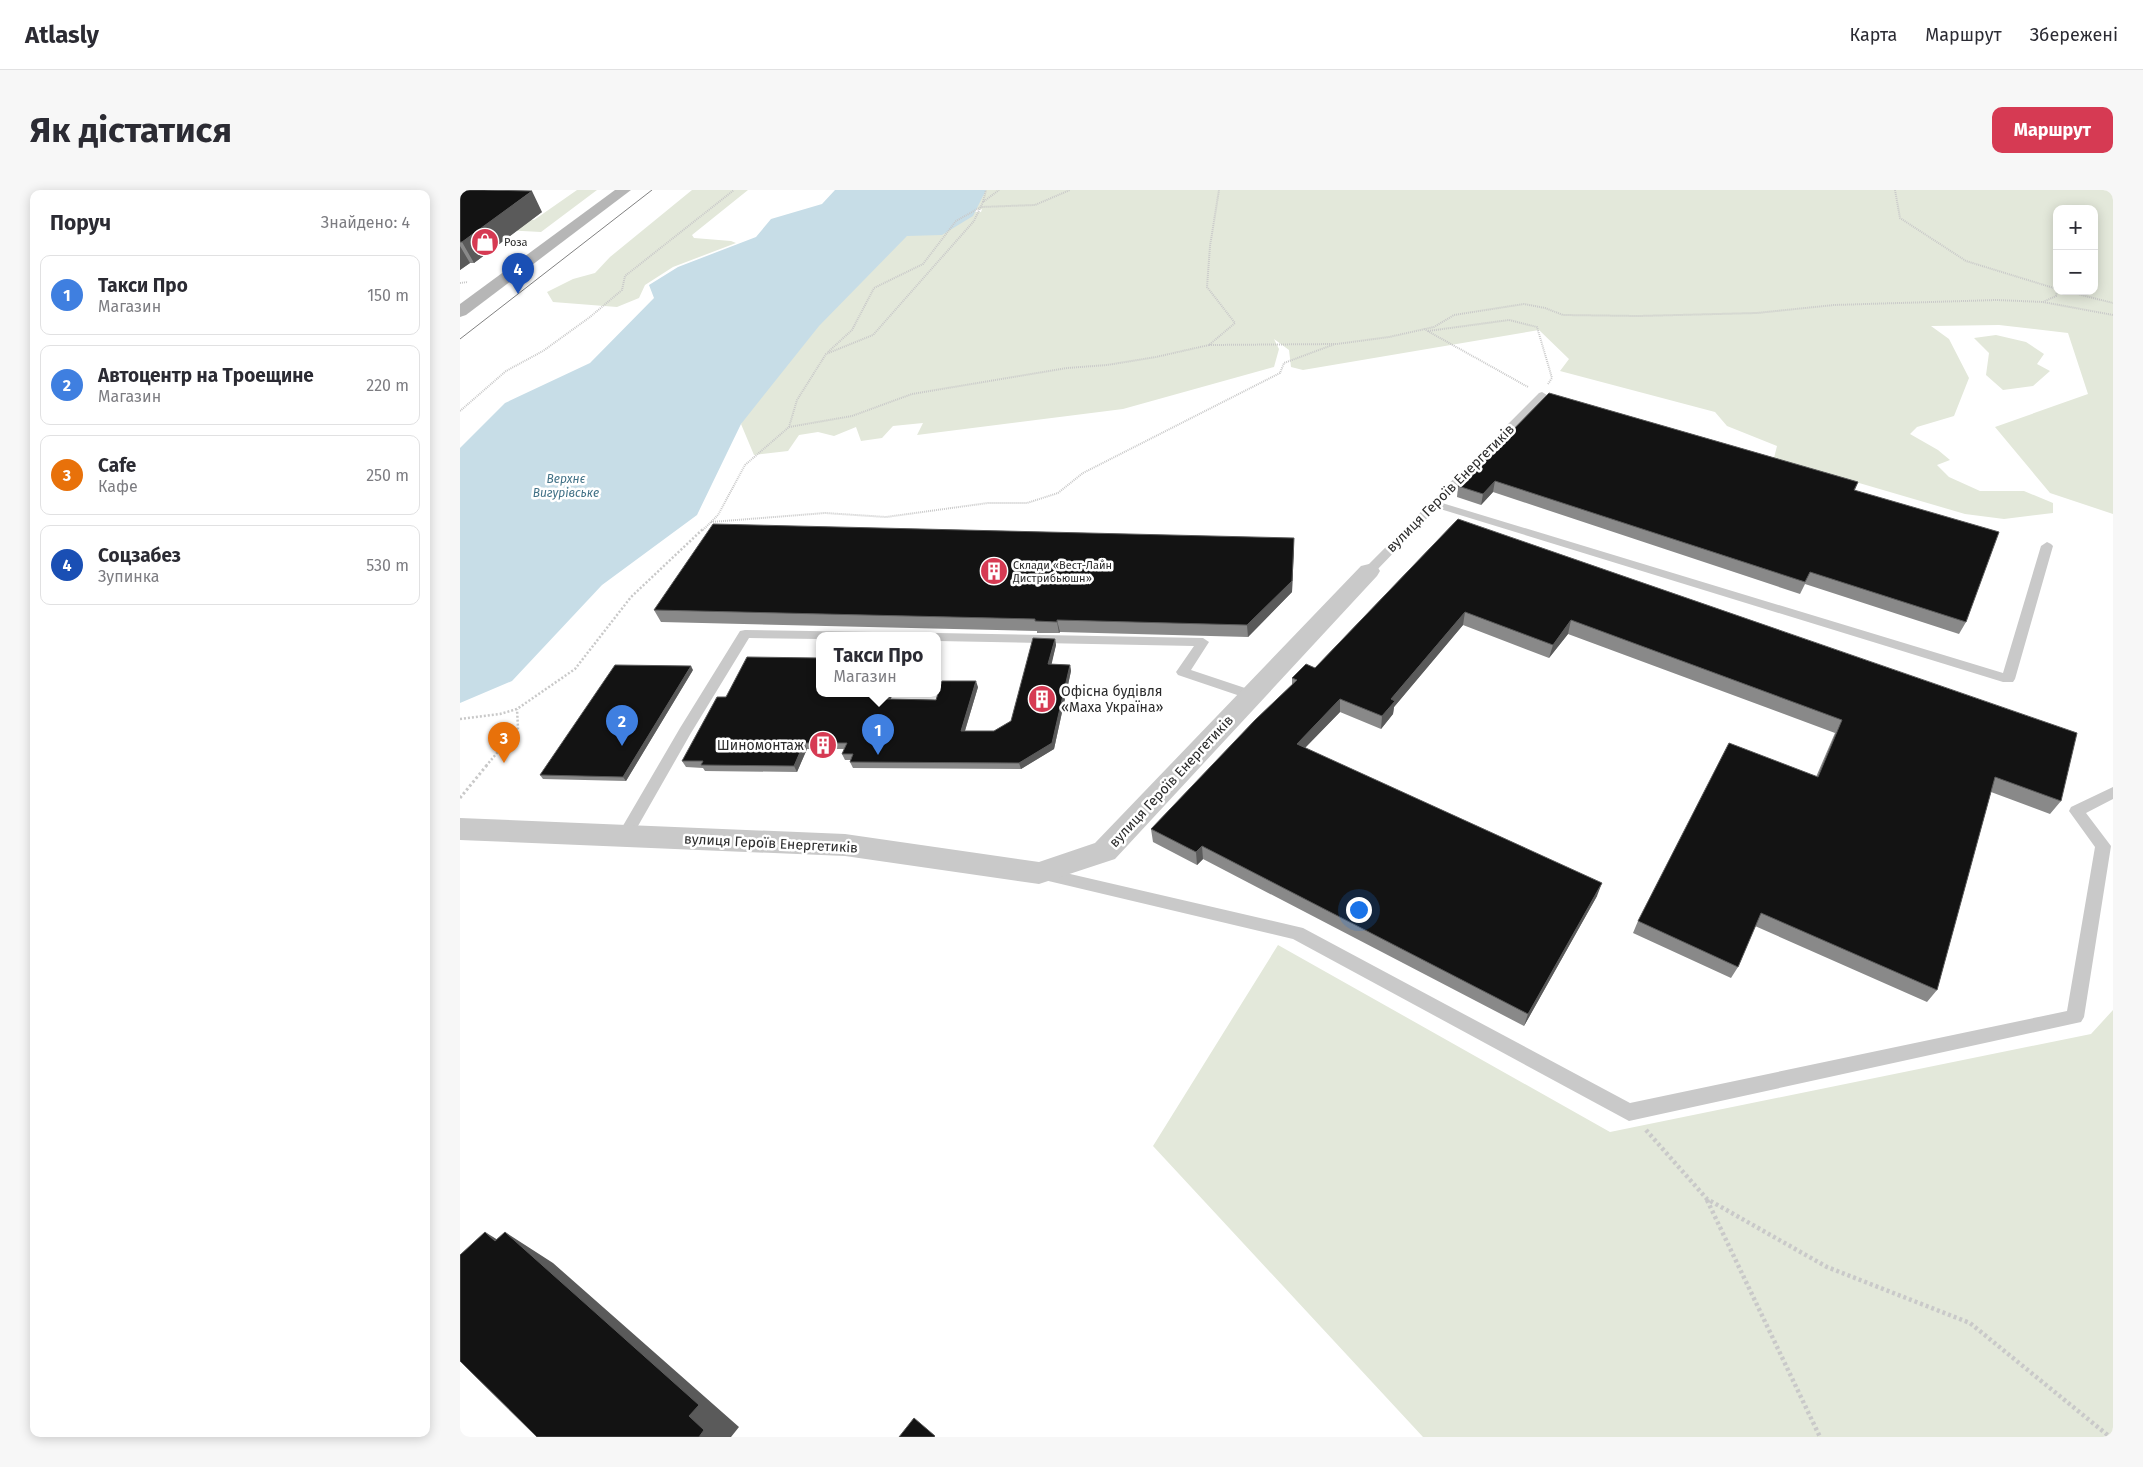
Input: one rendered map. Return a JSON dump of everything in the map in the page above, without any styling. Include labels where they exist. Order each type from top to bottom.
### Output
[{"type":"street","points":[[460,312],[624,190]]},
{"type":"street","name":"вулиця Героїв Енергетиків","points":[[460,829],[845,844],[1039,873],[1105,851],[1369,571]]},
{"type":"lane","name":"вулиця Героїв Енергетиків","points":[[1369,571],[1542,394]]},
{"type":"lane","points":[[1434,504],[2008,679],[2046,546]]},
{"type":"lane","points":[[625,836],[685,731],[745,634],[816,635]]},
{"type":"lane","points":[[941,637],[1203,642],[1183,672],[1252,695]]},
{"type":"lane","points":[[1039,873],[1297,933],[1629,1112],[2076,1017],[2103,846],[2076,811],[2113,792]]},
{"type":"path","points":[[460,411],[506,371],[543,351],[590,317],[622,290],[625,276],[734,190]]},
{"type":"path","points":[[826,354],[873,335],[974,221],[983,202],[986,190]]},
{"type":"path","points":[[983,202],[1000,190]]},
{"type":"path","points":[[789,427],[796,400],[826,354],[852,330],[874,288],[923,264],[956,221],[981,207],[1034,205],[1070,190]]},
{"type":"path","points":[[1209,345],[1222,332],[1236,323],[1207,287],[1210,246],[1220,190]]},
{"type":"path","points":[[1895,190],[1900,218],[1966,261],[2053,289]]},
{"type":"path","points":[[2043,302],[2056,295]]},
{"type":"path","points":[[2082,295],[2113,303]]},
{"type":"path","points":[[460,719],[500,714],[516,709],[575,669],[631,597],[718,515],[744,465],[789,427],[852,416],[912,394],[1067,368],[1107,365],[1156,357],[1209,345],[1337,344],[1389,337],[1434,327],[1454,315],[1524,304],[1545,308],[1563,316],[1638,316],[1757,313],[1834,305],[1997,300],[2043,302],[2113,315]]},
{"type":"path","points":[[1424,329],[1428,332],[1542,394],[1552,378],[1537,327],[1509,320],[1428,332]]},
{"type":"path","points":[[710,522],[825,514],[886,517],[988,503],[1027,503],[1058,493],[1083,473],[1280,374],[1284,363],[1337,344]]},
{"type":"path","points":[[460,798],[518,728],[516,709]]},
{"type":"path","points":[[1629,1112],[1707,1199],[1820,1437]]},
{"type":"path","points":[[1707,1199],[1827,1267],[1970,1324],[2110,1437]]},
{"type":"shaded area","points":[[577,190],[597,190],[541,232],[460,228],[460,211],[513,220],[534,220]]},
{"type":"shaded area","points":[[692,190],[748,190],[692,235],[694,238],[736,243],[673,267],[645,285],[639,298],[617,307],[553,302],[547,292],[573,279],[595,273],[610,257]]},
{"type":"shaded area","points":[[978,190],[2113,190],[2113,514],[2050,493],[1995,427],[2088,394],[2068,333],[1999,325],[1931,326],[1949,339],[1969,378],[1954,416],[1917,427],[1910,434],[1938,450],[1950,460],[1937,465],[1949,477],[1980,491],[2024,491],[2053,503],[2053,513],[2004,519],[1965,514],[1774,458],[1777,446],[1727,426],[1715,412],[1560,371],[1569,359],[1539,330],[1303,370],[1291,367],[1289,350],[1274,339],[1279,349],[1274,367],[1123,409],[917,435],[923,423],[893,426],[882,438],[861,441],[856,427],[834,436],[818,432],[799,435],[788,451],[754,455],[741,424],[774,353],[871,246],[957,211],[981,212],[982,209],[979,210],[969,205]]},
{"type":"shaded area","points":[[1996,335],[2026,342],[2044,354],[2037,364],[2050,371],[2033,386],[2003,390],[1986,375],[1989,353],[1974,338]]},
{"type":"shaded area","points":[[1278,945],[1610,1132],[2091,1034],[2113,1010],[2113,1437],[1423,1437],[1153,1146]]},
{"type":"water","name":"Верхнє Вигурівське","points":[[835,190],[986,190],[973,216],[942,235],[907,236],[819,326],[741,424],[697,515],[602,585],[512,681],[460,703],[460,448],[505,403],[590,363],[654,298],[649,285],[678,267],[756,237],[771,219],[822,204]]},
{"type":"building","points":[[464,190],[532,191],[460,242],[460,193]]},
{"type":"building","points":[[1549,393],[1858,482],[1854,490],[1999,532],[1966,622],[1810,572],[1805,582],[1495,481],[1483,494],[1458,486]]},
{"type":"building","points":[[1458,519],[2077,733],[2061,801],[1995,777],[1937,990],[1761,913],[1738,967],[1638,921],[1729,743],[1818,777],[1842,720],[1571,620],[1553,645],[1465,612],[1391,699],[1395,701],[1382,716],[1340,699],[1297,744],[1602,883],[1528,1014],[1202,846],[1196,852],[1151,829],[1255,720],[1297,680],[1292,678],[1306,664],[1315,668]]},
{"type":"building","name":"Склади «Вест-Лайн Дистрибьюшн»","points":[[713,524],[1294,538],[1292,581],[1247,625],[1057,620],[1057,622],[1035,621],[1035,619],[654,610]]},
{"type":"building","points":[[1033,638],[1055,639],[1048,664],[1070,665],[1052,743],[1019,763],[850,762],[853,754],[842,754],[847,743],[804,743],[794,766],[701,765],[703,761],[682,761],[717,697],[726,697],[747,657],[816,658],[816,697],[887,697],[886,699],[936,700],[937,697],[941,697],[942,681],[976,681],[961,731],[994,731],[1011,721]]},
{"type":"building","points":[[615,665],[691,666],[623,777],[540,775]]},
{"type":"building","points":[[485,1232],[495,1241],[505,1232],[699,1405],[689,1416],[704,1430],[699,1437],[537,1437],[460,1361],[460,1255]]},
{"type":"building","points":[[914,1418],[935,1436],[899,1437]]},
{"type":"tram line","points":[[460,339],[652,190]]},
{"type":"place","name":"Роза","points":[[485,242]]},
{"type":"place","name":"Соцзабез","points":[[518,294]]},
{"type":"place","name":"Склади «Вест-Лайн Дистрибьюшн»","points":[[994,571]]},
{"type":"place","name":"Офісна будівля «Маха Україна»","points":[[1042,699]]},
{"type":"place","name":"Шиномонтаж","points":[[823,745]]},
{"type":"place","name":"Автоцентр на Троещине","points":[[622,746]]},
{"type":"place","name":"Такси Про","points":[[878,755]]},
{"type":"place","name":"Cafe","points":[[504,763]]}]
